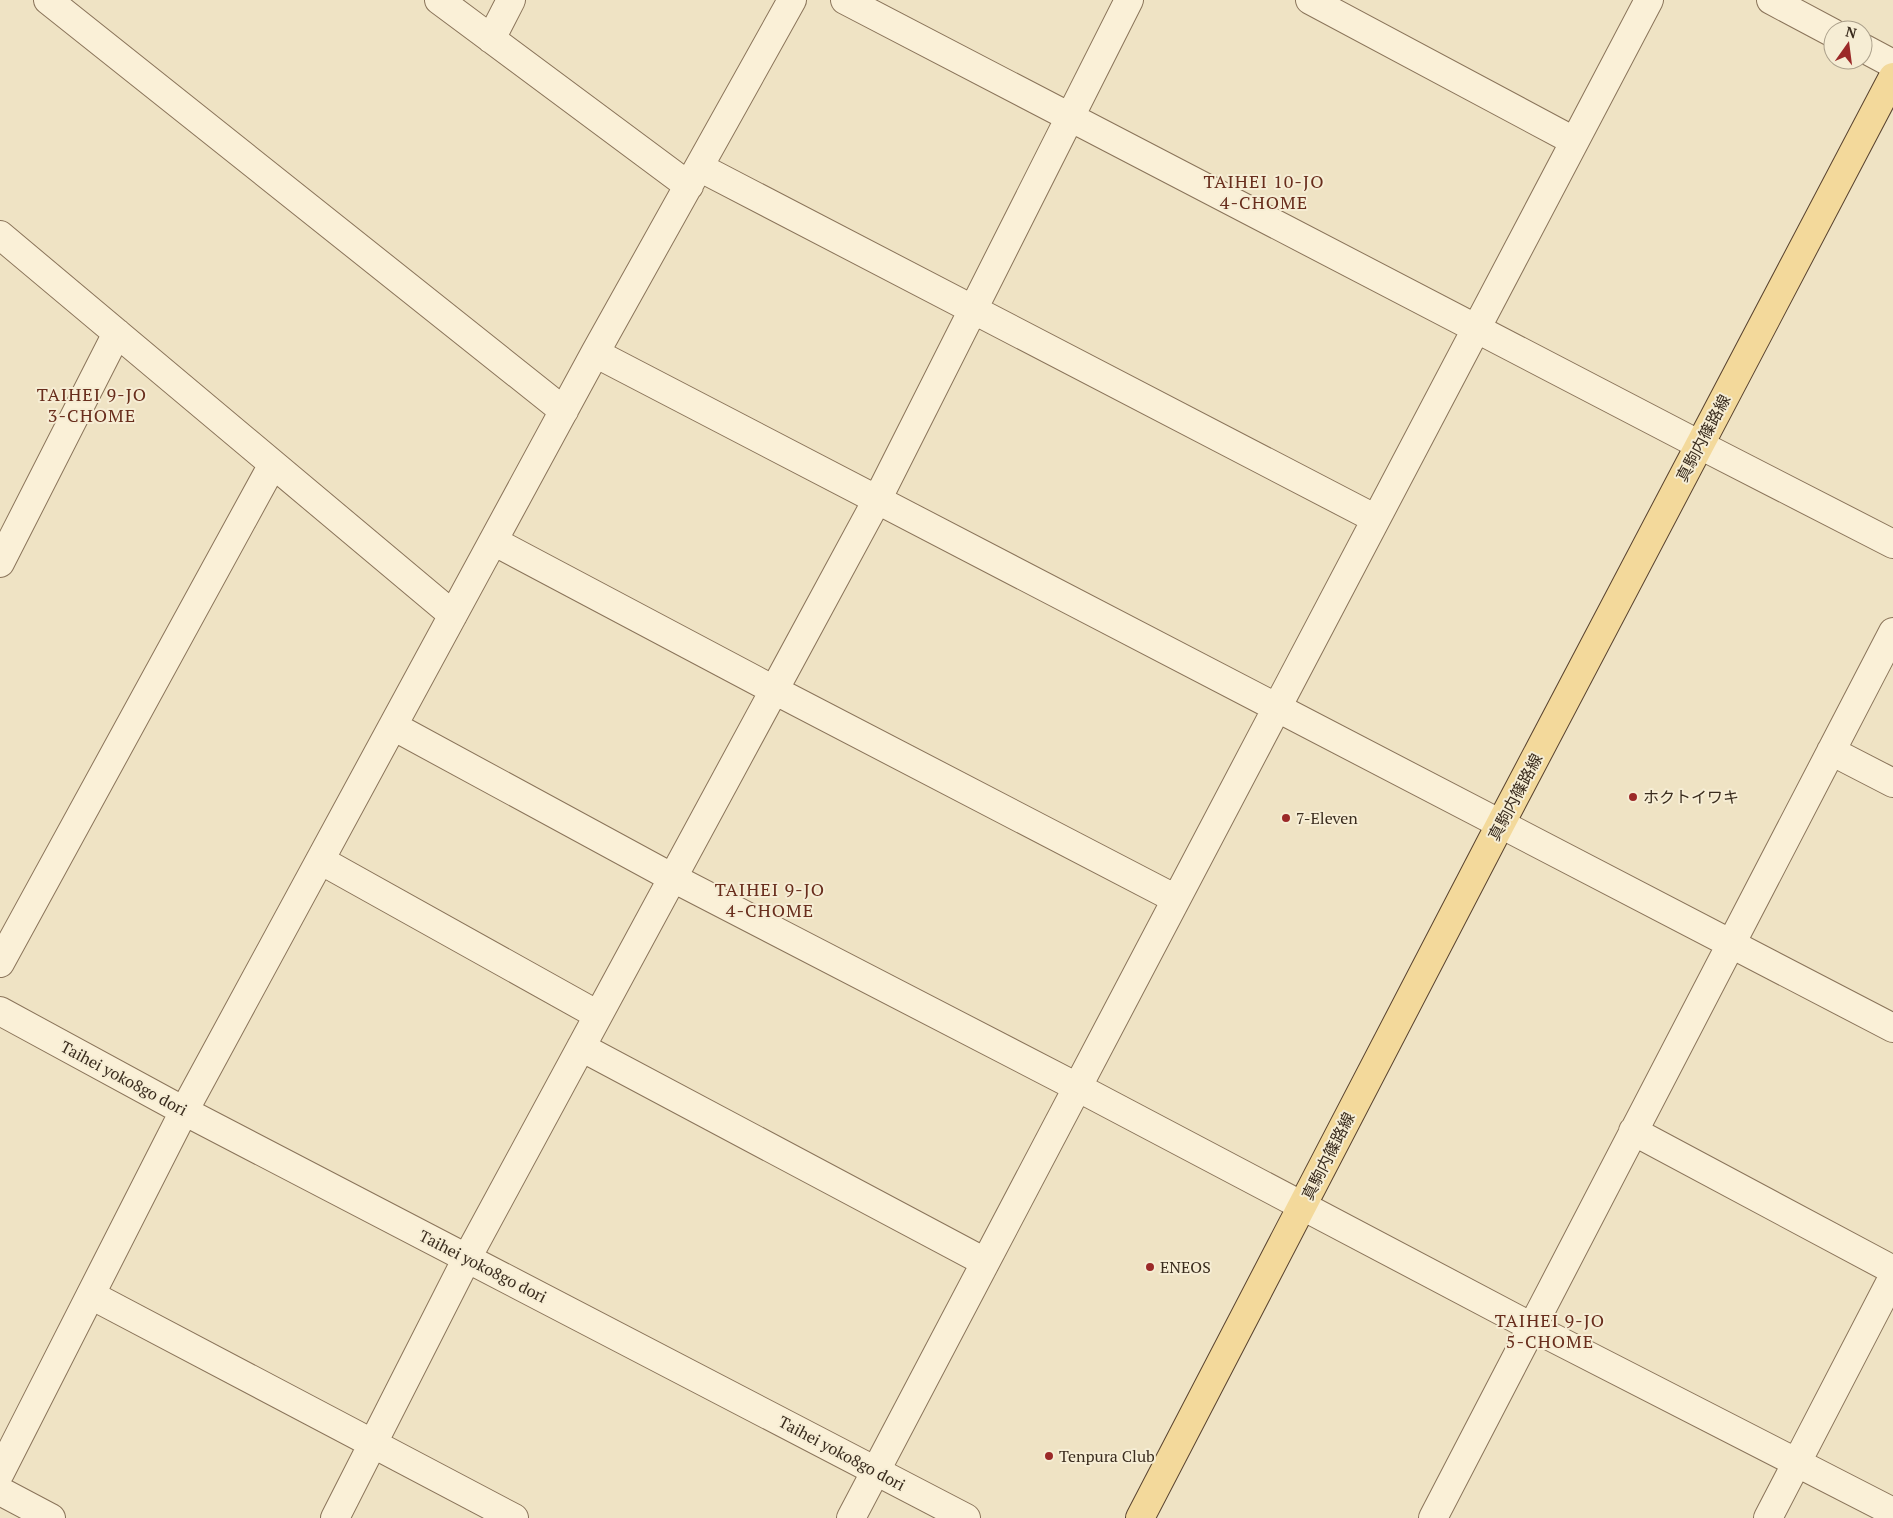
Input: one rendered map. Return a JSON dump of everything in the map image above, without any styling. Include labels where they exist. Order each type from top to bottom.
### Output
[{"type":"main road","name":"真駒内篠路線","points":[[1140,1518],[1501,823],[1893,77]]},
{"type":"street","points":[[48,0],[564,412]]},
{"type":"street","points":[[439,0],[491,39],[694,176],[973,310],[1376,519]]},
{"type":"street","points":[[491,39],[511,0]]},
{"type":"street","points":[[0,1473],[184,1111],[595,353],[792,0]]},
{"type":"street","points":[[845,0],[1893,544]]},
{"type":"street","points":[[335,1518],[467,1258],[877,500],[1129,0]]},
{"type":"street","points":[[1310,0],[1574,141]]},
{"type":"street","points":[[851,1518],[1649,0]]},
{"type":"street","points":[[1771,0],[1823,28]]},
{"type":"street","points":[[1873,53],[1893,64]]},
{"type":"street","points":[[0,235],[453,615]]},
{"type":"street","points":[[0,563],[117,333]]},
{"type":"street","points":[[595,353],[1893,1028]]},
{"type":"street","points":[[0,963],[273,464]]},
{"type":"street","points":[[493,540],[774,690],[1176,899]]},
{"type":"street","points":[[1437,1516],[1633,1131],[1893,632]]},
{"type":"street","points":[[393,726],[672,878],[1077,1087],[1532,1327],[1893,1512]]},
{"type":"street","points":[[1831,751],[1893,783]]},
{"type":"street","points":[[320,860],[598,1015]]},
{"type":"street","name":"Taihei yoko8go dori","points":[[0,1011],[184,1111],[966,1518]]},
{"type":"street","points":[[581,1047],[985,1262]]},
{"type":"street","points":[[1633,1131],[1893,1270]]},
{"type":"street","points":[[1768,1518],[1893,1277]]},
{"type":"street","points":[[91,1294],[514,1518]]},
{"type":"street","points":[[0,1491],[51,1518]]},
{"type":"place","name":"ホクトイワキ","points":[[1633,797]]},
{"type":"place","name":"7-Eleven","points":[[1286,818]]},
{"type":"place","name":"ENEOS","points":[[1150,1267]]},
{"type":"place","name":"Tenpura Club","points":[[1049,1456]]},
{"type":"district","name":"TAIHEI 10-JO 4-CHOME","points":[[1264,191]]},
{"type":"district","name":"TAIHEI 9-JO 3-CHOME","points":[[92,404]]},
{"type":"district","name":"TAIHEI 9-JO 4-CHOME","points":[[770,900]]},
{"type":"district","name":"TAIHEI 9-JO 5-CHOME","points":[[1550,1330]]}]
